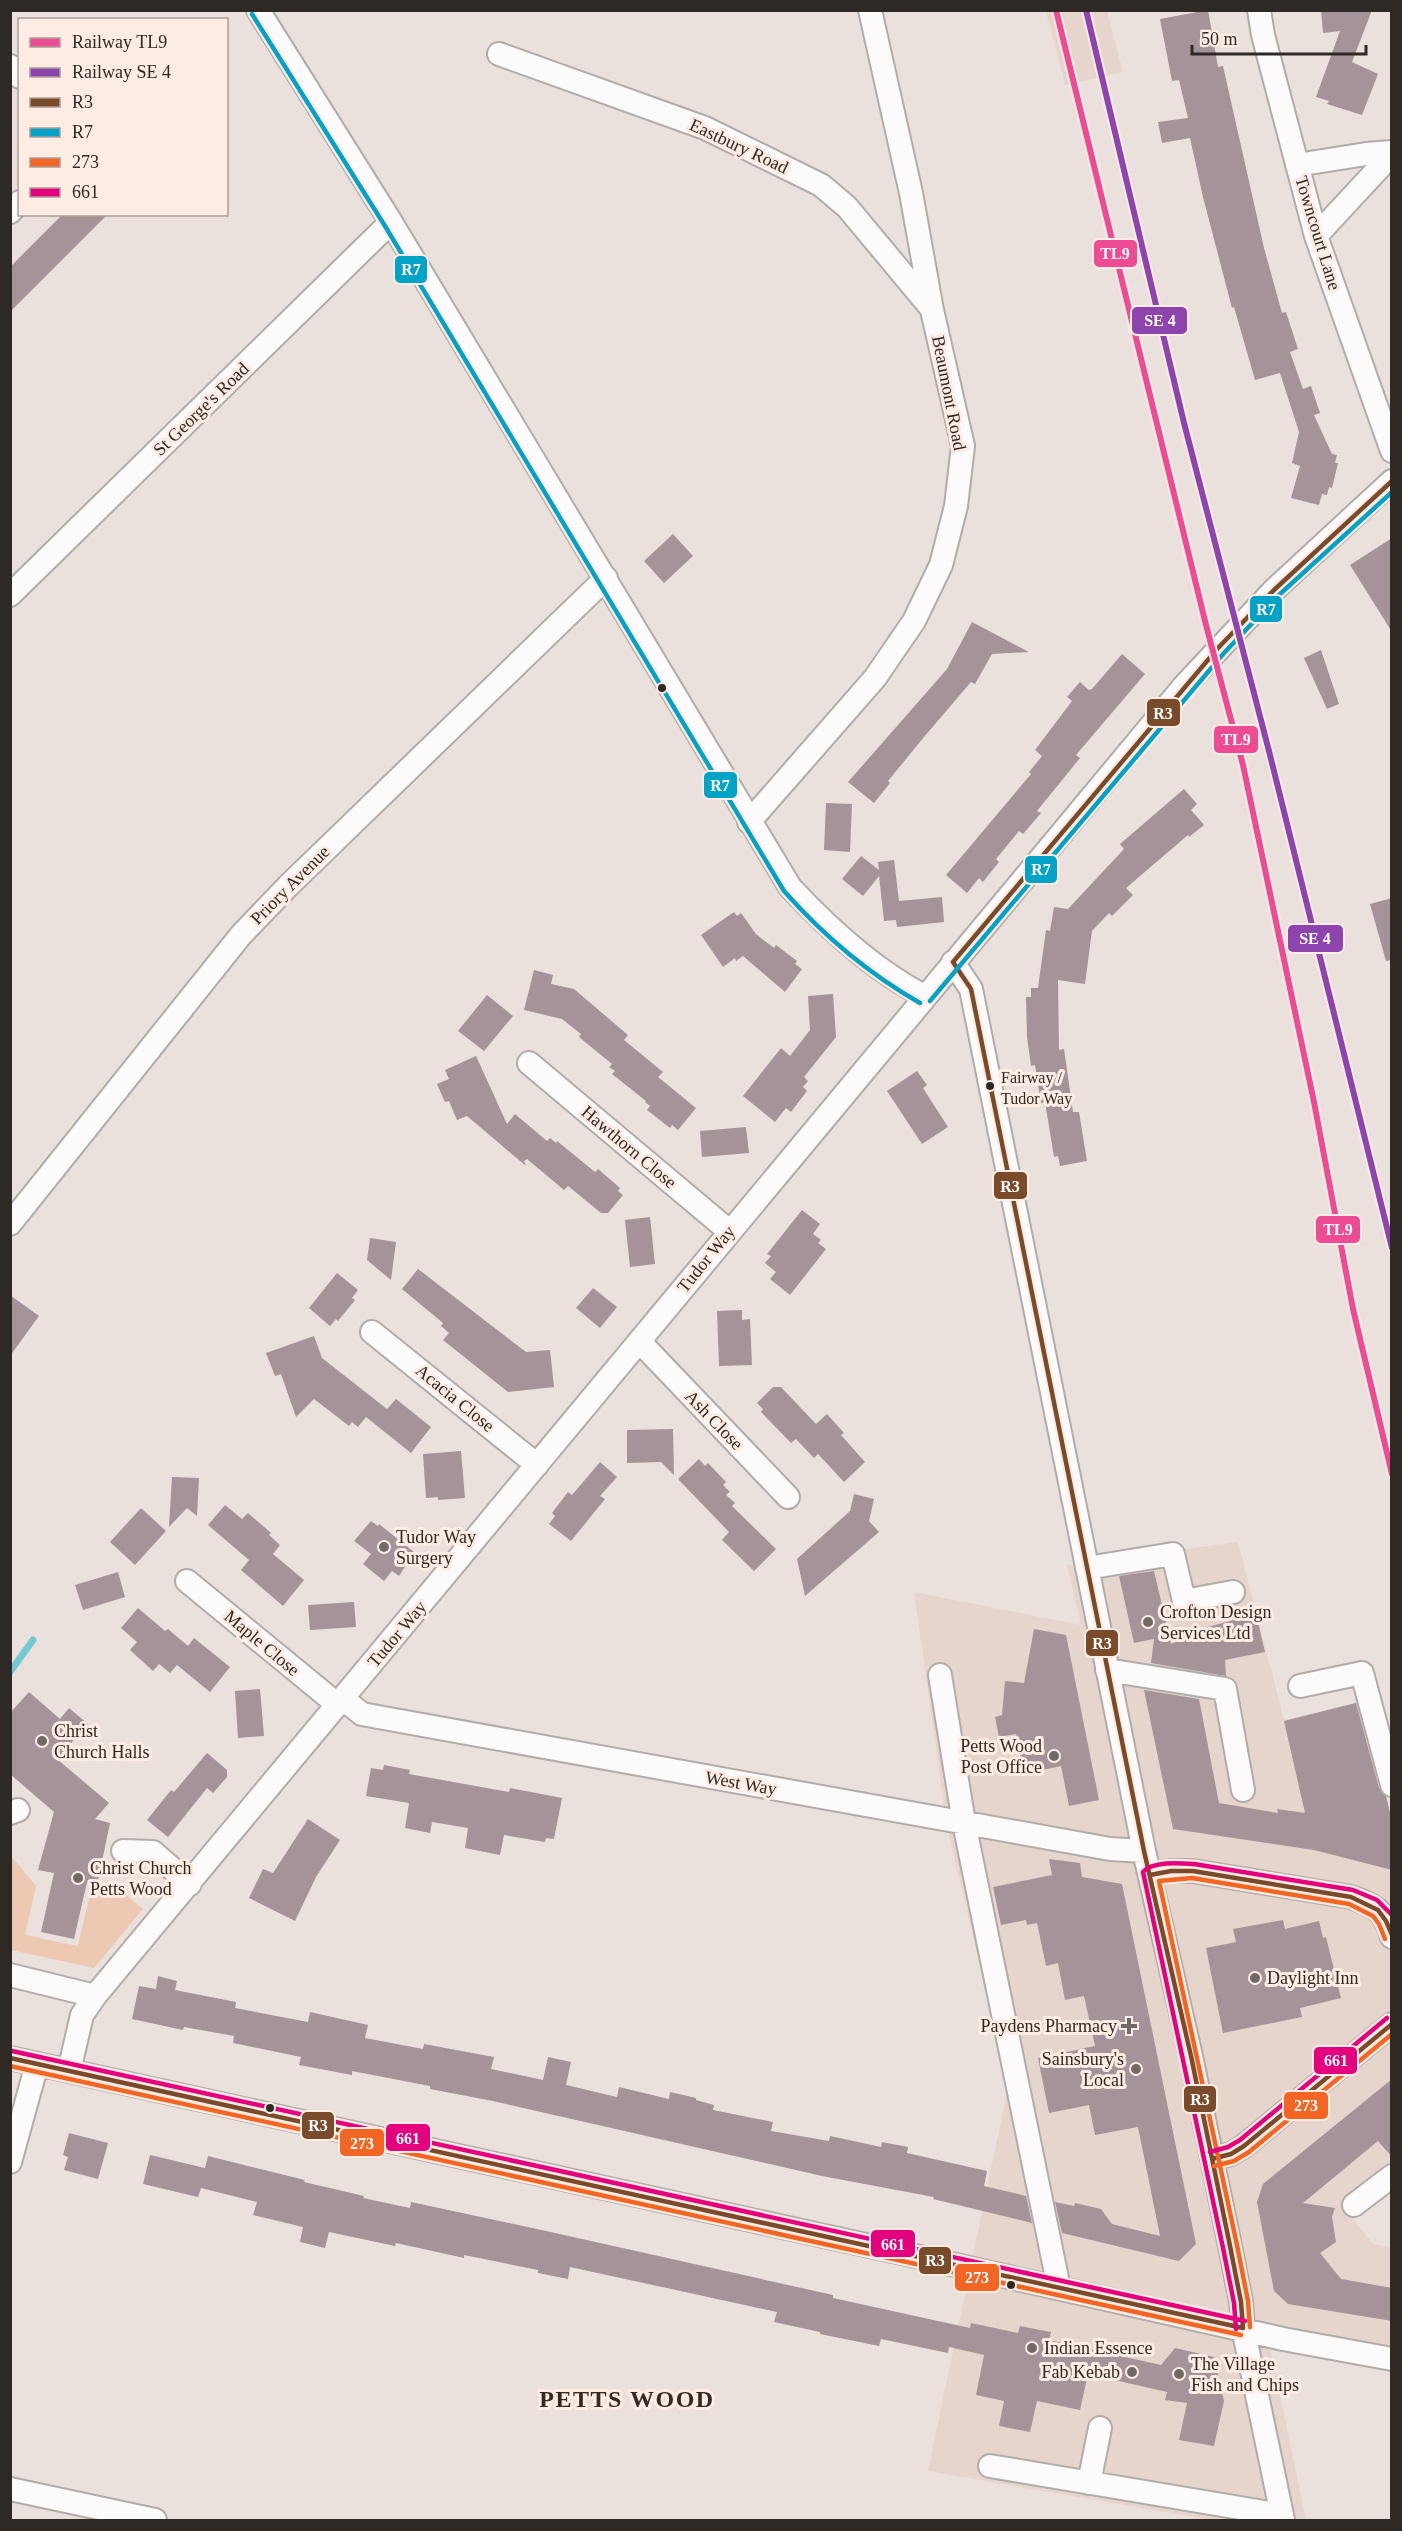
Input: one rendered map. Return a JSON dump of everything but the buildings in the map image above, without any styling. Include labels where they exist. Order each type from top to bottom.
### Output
[{"type":"street","points":[[258,10],[391,222],[790,887],[815,914],[894,981],[924,996]]},
{"type":"street","name":"Beaumont Road","points":[[749,822],[875,678],[914,621],[941,565],[956,506],[963,446],[932,310],[911,193],[870,10]]},
{"type":"street","name":"Towncourt Lane","points":[[1259,10],[1263,35],[1316,237],[1392,451]]},
{"type":"street","name":"Eastbury Road","points":[[499,54],[705,128],[821,185],[848,207],[932,310]]},
{"type":"street","points":[[1297,165],[1365,154],[1392,153]]},
{"type":"street","points":[[1316,237],[1392,153]]},
{"type":"street","name":"St George's Road","points":[[10,596],[391,222]]},
{"type":"street","name":"Tudor Way","points":[[69,2071],[82,2015],[95,1996],[640,1342],[924,996],[1218,648],[1274,590],[1392,481]]},
{"type":"street","name":"Priory Avenue","points":[[10,1224],[241,934],[296,877],[606,578]]},
{"type":"street","points":[[954,962],[971,989],[1144,1851],[1212,2159],[1241,2302],[1243,2328],[1282,2518],[990,2466]]},
{"type":"street","name":"Hawthorn Close","points":[[529,1063],[729,1231]]},
{"type":"street","name":"Acacia Close","points":[[372,1332],[537,1465]]},
{"type":"street","name":"Ash Close","points":[[640,1342],[788,1497]]},
{"type":"street","points":[[1087,1568],[1173,1554],[1184,1601],[1233,1592]]},
{"type":"street","name":"Maple Close","points":[[187,1581],[341,1702]]},
{"type":"street","points":[[1107,1670],[1226,1689],[1243,1790]]},
{"type":"street","points":[[1300,1686],[1362,1673],[1392,1785]]},
{"type":"street","points":[[940,1675],[964,1823],[1059,2288]]},
{"type":"street","name":"West Way","points":[[341,1702],[362,1713],[378,1717],[1110,1849],[1144,1851]]},
{"type":"street","points":[[123,1851],[153,1852],[190,1884]]},
{"type":"street","points":[[1150,1875],[1171,1871],[1193,1871],[1386,1903],[1392,1937]]},
{"type":"street","points":[[10,1975],[95,1996]]},
{"type":"street","points":[[1212,2159],[1231,2154],[1244,2146],[1392,2024]]},
{"type":"street","points":[[10,2058],[1243,2328],[1283,2339],[1392,2359]]},
{"type":"street","points":[[10,2163],[37,2064]]},
{"type":"street","points":[[1354,2205],[1392,2176]]},
{"type":"street","points":[[1089,2483],[1100,2428]]},
{"type":"street","points":[[10,2489],[155,2520]]},
{"type":"shaded area","points":[[1046,11],[1107,11],[1123,72],[1065,85]]},
{"type":"shaded area","points":[[1238,1542],[1284,1720],[1362,1701],[1391,1820],[1392,2182],[1350,2214],[1373,2244],[1391,2248],[1391,2355],[1267,2333],[1306,2520],[1211,2520],[928,2471],[1008,2087],[947,1826],[914,1592],[1081,1625],[1067,1565]]},
{"type":"shaded area","points":[[11,1856],[36,1886],[25,1935],[78,1946],[91,1890],[105,1893],[108,1881],[143,1909],[94,1968],[11,1950]]},
{"type":"waterway","points":[[10,1672],[33,1640]]},
{"type":"rail line","name":"TL9","points":[[1056,10],[1206,625],[1243,765],[1314,1102],[1353,1309],[1392,1474]]},
{"type":"transit line","points":[[1086,10],[1184,423],[1270,755],[1392,1248]]},
{"type":"transit line","name":"R7","points":[[252,14],[385,226],[784,891],[848,953],[901,992],[920,1003]]},
{"type":"transit line","name":"R3","points":[[953,962],[1218,648],[1274,590],[1392,481]]},
{"type":"transit line","name":"R7","points":[[930,1001],[1224,653],[1279,595],[1392,492]]},
{"type":"transit line","name":"R3","points":[[953,962],[971,989],[1144,1851],[1191,2056],[1230,2246],[1241,2302],[1243,2328]]},
{"type":"transit line","name":"661","points":[[1236,2329],[1234,2303],[1223,2248],[1143,1872],[1147,1868],[1160,1864],[1194,1864],[1353,1890],[1377,1900],[1392,1915]]},
{"type":"transit line","name":"R3","points":[[1150,1875],[1171,1871],[1193,1871],[1351,1897],[1378,1910],[1392,1935]]},
{"type":"transit line","name":"273","points":[[1250,2327],[1248,2301],[1237,2245],[1159,1881],[1192,1878],[1349,1904],[1373,1916],[1385,1939]]},
{"type":"transit line","name":"661","points":[[1210,2152],[1228,2147],[1240,2140],[1387,2018]]},
{"type":"transit line","name":"R3","points":[[1212,2159],[1231,2154],[1244,2146],[1392,2024]]},
{"type":"transit line","name":"273","points":[[1214,2166],[1234,2161],[1249,2152],[1392,2034]]},
{"type":"transit line","name":"661","points":[[12,2051],[1245,2321]]},
{"type":"transit line","name":"R3","points":[[10,2058],[1243,2328]]},
{"type":"transit line","name":"273","points":[[10,2066],[1241,2335]]},
{"type":"place","name":"Fairway / Tudor Way","points":[[990,1086]]},
{"type":"place","name":"Tudor Way Surgery","points":[[384,1547]]},
{"type":"place","name":"Crofton Design Services Ltd","points":[[1148,1622]]},
{"type":"place","name":"Christ Church Halls","points":[[42,1741]]},
{"type":"place","name":"Petts Wood Post Office","points":[[1054,1756]]},
{"type":"place","name":"Christ Church Petts Wood","points":[[78,1878]]},
{"type":"place","name":"Daylight Inn","points":[[1255,1978]]},
{"type":"place","name":"Paydens Pharmacy","points":[[1129,2026]]},
{"type":"place","name":"Sainsbury's Local","points":[[1136,2069]]},
{"type":"place","name":"Indian Essence","points":[[1032,2348]]},
{"type":"place","name":"Fab Kebab","points":[[1132,2372]]},
{"type":"place","name":"The Village Fish and Chips","points":[[1179,2374]]},
{"type":"district","name":"PETTS WOOD","points":[[627,2399]]}]
